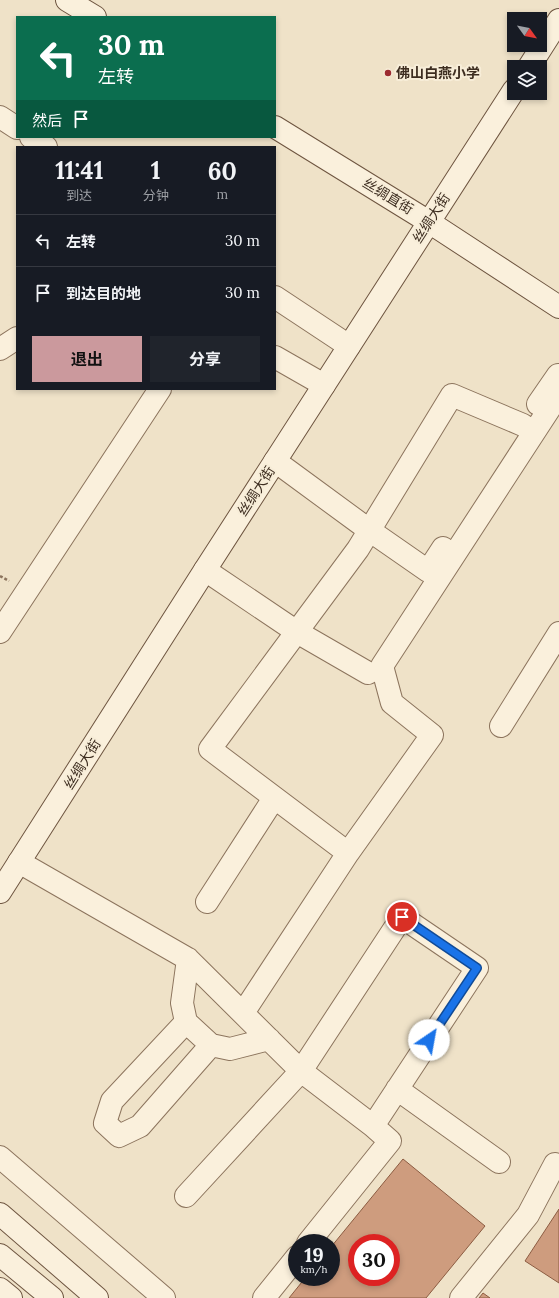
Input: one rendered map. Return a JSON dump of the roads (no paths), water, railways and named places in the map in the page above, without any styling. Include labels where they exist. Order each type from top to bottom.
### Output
[{"type":"street","points":[[67,0],[92,16]]},
{"type":"street","points":[[533,60],[559,20]]},
{"type":"street","name":"丝绸大街","points":[[0,892],[508,100]]},
{"type":"street","points":[[0,117],[16,127]]},
{"type":"street","name":"丝绸直街","points":[[276,128],[429,222],[559,307]]},
{"type":"street","points":[[32,138],[44,146]]},
{"type":"street","points":[[276,298],[349,346]]},
{"type":"street","points":[[0,349],[16,339]]},
{"type":"street","points":[[276,358],[324,385]]},
{"type":"street","points":[[275,461],[428,571],[523,426],[558,384]]},
{"type":"street","points":[[243,1013],[348,853],[432,735],[392,703],[382,666],[558,384]]},
{"type":"street","points":[[0,632],[159,390]]},
{"type":"street","points":[[348,853],[210,749],[358,549],[452,395],[523,426]]},
{"type":"street","points":[[205,570],[297,632],[368,673]]},
{"type":"street","points":[[500,726],[559,634]]},
{"type":"street","points":[[208,902],[274,798]]},
{"type":"street","points":[[20,862],[188,959],[301,1071],[373,1126],[390,1141],[315,1234]]},
{"type":"street","points":[[186,1196],[301,1071],[402,917],[477,968],[373,1126]]},
{"type":"street","points":[[188,959],[182,1003],[186,1022],[211,1045],[230,1049],[269,1039]]},
{"type":"street","points":[[186,1022],[112,1101],[106,1124],[119,1136],[140,1126],[211,1045]]},
{"type":"street","points":[[397,1088],[499,1162]]},
{"type":"street","points":[[0,1156],[164,1298]]},
{"type":"street","points":[[461,1298],[528,1215],[556,1164]]},
{"type":"street","points":[[0,1214],[97,1298]]},
{"type":"street","points":[[0,1255],[52,1298]]},
{"type":"street","points":[[264,1298],[288,1268]]},
{"type":"street","points":[[0,1289],[11,1298]]},
{"type":"place","name":"佛山白燕小学","points":[[388,73]]}]
